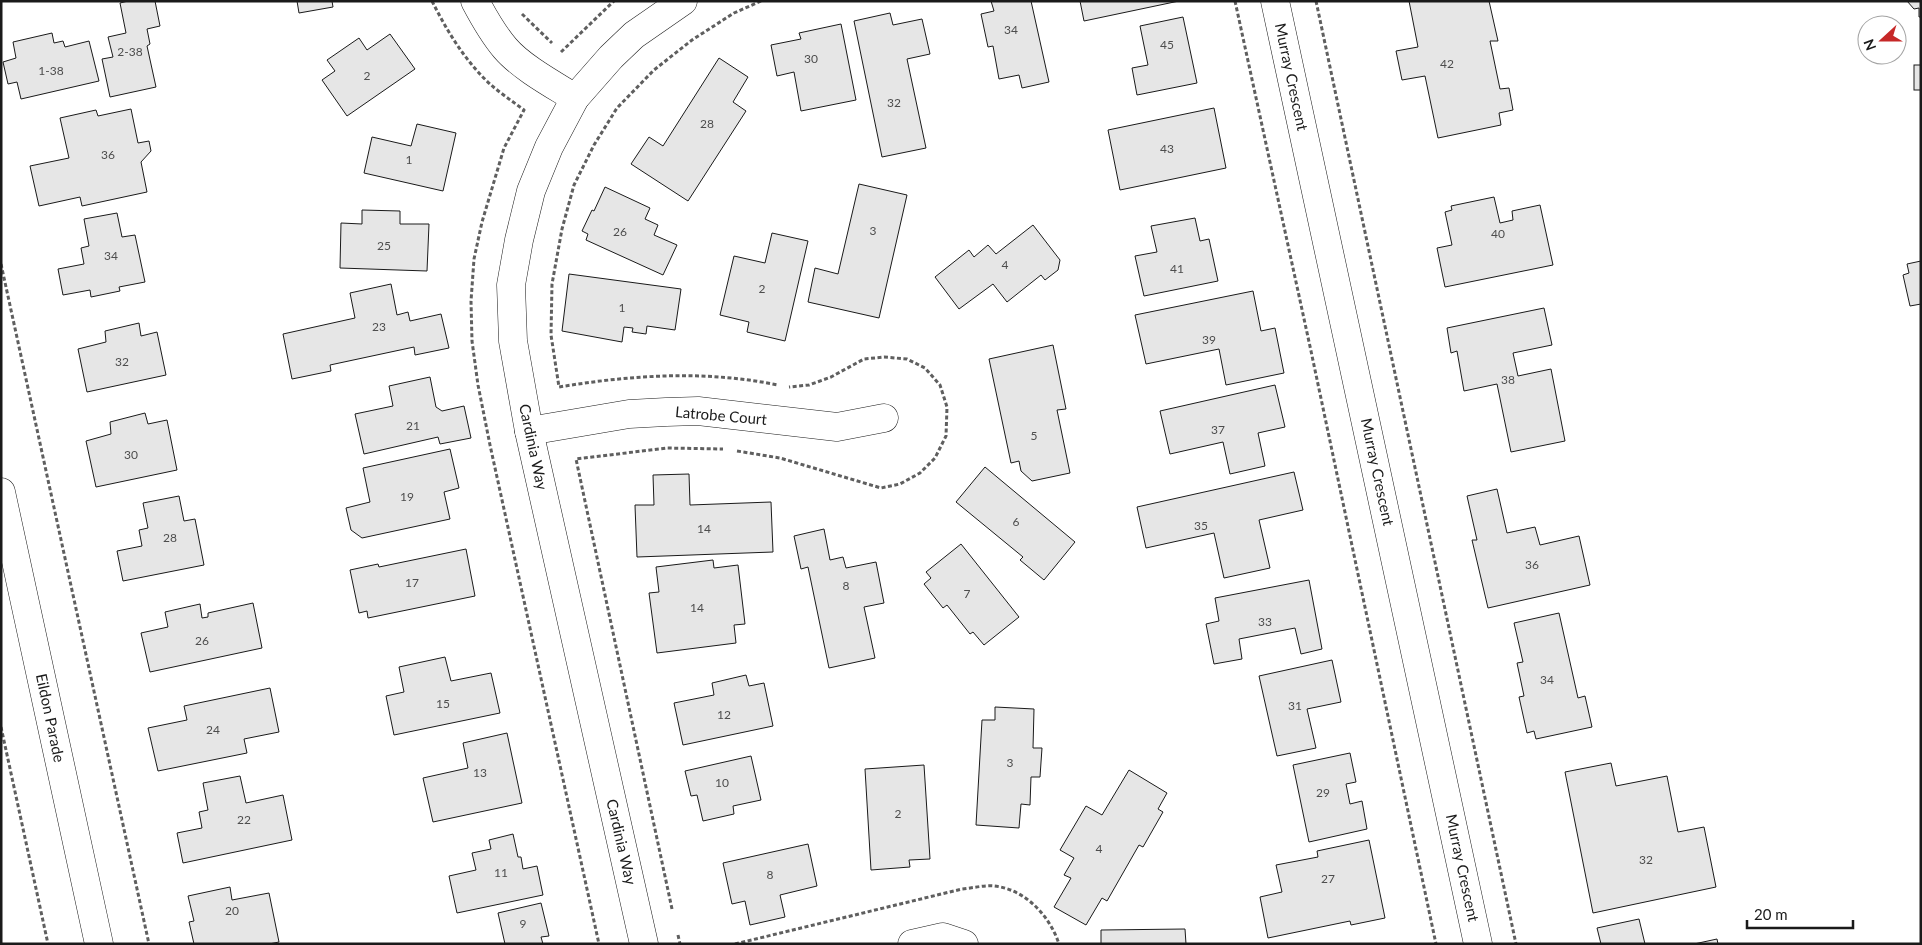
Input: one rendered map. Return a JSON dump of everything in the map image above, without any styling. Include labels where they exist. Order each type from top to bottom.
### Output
[{"type":"street","points":[[476,1],[490,28],[506,49],[544,78],[575,98]]},
{"type":"street","name":"Cardinia Way","points":[[644,944],[529,430],[513,341],[511,285],[519,240],[531,191],[549,147],[575,98],[611,57],[634,35],[683,1]]},
{"type":"street","name":"Murray Crescent","points":[[1275,1],[1478,944]]},
{"type":"street","name":"Latrobe Court","points":[[529,430],[629,414],[666,412],[698,411],[837,428],[884,418]]},
{"type":"street","name":"Eildon Parade","points":[[1,492],[99,944]]},
{"type":"street","points":[[912,944],[943,937],[964,944]]},
{"type":"path","points":[[517,8],[562,53],[614,1]]},
{"type":"path","points":[[559,387],[551,335],[552,284],[562,229],[574,185],[594,145],[617,108],[654,70],[692,40],[734,13],[762,1]]},
{"type":"path","points":[[1235,1],[1436,944]]},
{"type":"path","points":[[1316,1],[1516,944]]},
{"type":"path","points":[[1,264],[149,944]]},
{"type":"path","points":[[576,459],[673,915]]},
{"type":"path","points":[[1,728],[48,944]]},
{"type":"path","points":[[678,934],[680,944]]},
{"type":"building","points":[[128,1],[155,1],[160,26],[147,29],[150,44],[147,46],[156,87],[110,97],[102,59],[113,57],[108,37],[126,33],[120,3]]},
{"type":"building","points":[[297,1],[332,1],[333,7],[299,13]]},
{"type":"building","points":[[991,1],[1031,1],[1049,82],[1022,88],[1019,75],[999,79],[993,46],[988,47],[981,14],[994,11]]},
{"type":"building","points":[[1080,1],[1179,1],[1084,21]]},
{"type":"building","points":[[1409,1],[1489,1],[1498,41],[1490,41],[1500,89],[1509,88],[1513,110],[1499,113],[1501,125],[1438,138],[1425,76],[1402,80],[1396,51],[1418,47]]},
{"type":"building","points":[[1907,1],[1921,1],[1921,17],[1919,17],[1919,8],[1914,9]]},
{"type":"building","points":[[890,13],[893,25],[922,19],[930,54],[907,59],[926,148],[882,157],[854,21]]},
{"type":"building","points":[[1183,17],[1197,83],[1137,95],[1132,68],[1148,65],[1140,26]]},
{"type":"building","points":[[841,24],[856,100],[801,111],[794,72],[777,76],[771,45],[801,39],[799,33]]},
{"type":"building","points":[[52,33],[54,43],[63,41],[65,47],[89,41],[99,81],[21,99],[17,82],[8,84],[3,62],[16,58],[13,42]]},
{"type":"building","points":[[390,34],[415,69],[347,116],[322,80],[335,71],[327,60],[359,38],[367,50]]},
{"type":"building","points":[[719,58],[748,77],[733,102],[746,111],[688,201],[631,164],[649,137],[663,146]]},
{"type":"building","points":[[1914,65],[1921,65],[1921,90],[1914,90]]},
{"type":"building","points":[[1214,108],[1226,168],[1120,190],[1108,130]]},
{"type":"building","points":[[131,109],[138,143],[149,141],[151,151],[141,162],[147,192],[82,206],[80,197],[39,206],[30,166],[69,158],[60,118],[96,110],[98,116]]},
{"type":"building","points":[[417,124],[456,133],[443,191],[364,173],[372,137],[411,146]]},
{"type":"building","points":[[859,184],[907,195],[879,318],[808,302],[815,268],[838,274]]},
{"type":"building","points":[[605,187],[650,208],[645,219],[658,225],[654,235],[677,245],[663,275],[586,240],[588,234],[582,231]]},
{"type":"building","points":[[1494,197],[1500,223],[1513,220],[1512,211],[1540,205],[1553,265],[1445,287],[1437,248],[1452,245],[1445,212],[1452,210],[1451,206]]},
{"type":"building","points":[[362,210],[400,211],[400,224],[429,224],[427,271],[340,268],[341,223],[362,224]]},
{"type":"building","points":[[117,213],[122,237],[135,235],[145,282],[119,287],[120,291],[91,297],[90,290],[63,295],[58,269],[84,264],[81,248],[89,246],[84,219]]},
{"type":"building","points":[[1195,218],[1200,241],[1209,239],[1218,281],[1144,296],[1135,256],[1157,252],[1151,226]]},
{"type":"building","points":[[1033,225],[1060,260],[1058,270],[1045,280],[1041,275],[1007,302],[993,284],[959,309],[935,277],[969,250],[974,257],[988,245],[996,254]]},
{"type":"building","points":[[772,233],[808,241],[785,341],[747,332],[749,322],[720,315],[734,256],[765,263]]},
{"type":"building","points":[[1921,261],[1921,304],[1910,306],[1903,275],[1909,273],[1907,264]]},
{"type":"building","points":[[569,274],[681,289],[675,330],[647,326],[646,334],[632,332],[633,328],[624,327],[622,342],[562,331]]},
{"type":"building","points":[[391,284],[397,315],[408,312],[410,321],[441,314],[449,348],[415,355],[414,347],[330,365],[331,371],[292,379],[283,334],[355,318],[350,293]]},
{"type":"building","points":[[1253,291],[1261,331],[1275,328],[1284,373],[1226,385],[1219,349],[1146,364],[1135,315]]},
{"type":"building","points":[[1544,308],[1552,345],[1513,353],[1518,376],[1551,369],[1565,441],[1511,452],[1497,384],[1464,391],[1457,351],[1451,353],[1447,328]]},
{"type":"building","points":[[139,323],[141,336],[157,332],[166,375],[87,392],[78,349],[106,342],[105,331]]},
{"type":"building","points":[[1053,345],[1066,409],[1057,410],[1070,473],[1032,481],[1021,471],[1019,461],[1011,463],[989,359]]},
{"type":"building","points":[[430,377],[436,407],[442,411],[464,406],[471,438],[440,444],[438,437],[364,454],[355,414],[393,406],[389,386]]},
{"type":"building","points":[[1275,385],[1285,427],[1258,433],[1265,466],[1230,474],[1223,442],[1170,454],[1160,411]]},
{"type":"building","points":[[145,413],[148,424],[167,420],[177,470],[96,487],[86,441],[111,434],[110,422]]},
{"type":"building","points":[[450,449],[459,488],[444,492],[450,519],[362,538],[351,530],[346,508],[370,502],[363,468]]},
{"type":"building","points":[[985,467],[1075,542],[1044,580],[1020,560],[1023,557],[956,502]]},
{"type":"building","points":[[1294,472],[1303,510],[1259,520],[1270,568],[1224,578],[1214,533],[1146,548],[1137,507]]},
{"type":"building","points":[[689,474],[690,505],[771,502],[773,552],[637,557],[635,505],[654,505],[653,475]]},
{"type":"building","points":[[1497,489],[1507,533],[1535,527],[1540,545],[1579,536],[1590,585],[1488,608],[1472,540],[1477,540],[1467,496]]},
{"type":"building","points":[[179,496],[184,521],[195,519],[204,565],[123,581],[117,551],[142,546],[139,530],[148,528],[143,503]]},
{"type":"building","points":[[824,529],[830,560],[843,557],[846,568],[876,562],[884,603],[864,607],[875,658],[829,668],[808,567],[801,569],[794,536]]},
{"type":"building","points":[[961,544],[1019,617],[984,645],[973,632],[970,634],[947,605],[943,608],[924,584],[931,578],[926,572]]},
{"type":"building","points":[[466,549],[475,596],[368,618],[367,611],[359,613],[350,570],[378,564],[379,567]]},
{"type":"building","points":[[713,560],[714,568],[738,565],[745,624],[734,625],[736,643],[657,653],[649,593],[659,592],[656,567]]},
{"type":"building","points":[[1309,580],[1322,649],[1301,654],[1295,628],[1239,639],[1242,659],[1214,664],[1206,624],[1219,621],[1215,598]]},
{"type":"building","points":[[253,603],[262,648],[150,672],[141,633],[168,627],[165,612],[200,604],[202,618],[208,617],[208,613]]},
{"type":"building","points":[[1559,613],[1578,698],[1585,696],[1592,727],[1536,739],[1534,731],[1527,733],[1519,697],[1524,696],[1517,663],[1523,662],[1514,623]]},
{"type":"building","points":[[445,657],[451,681],[491,673],[500,713],[394,735],[386,696],[404,692],[399,667]]},
{"type":"building","points":[[1332,660],[1341,702],[1307,709],[1316,748],[1277,756],[1259,676]]},
{"type":"building","points":[[746,675],[749,686],[764,683],[773,726],[683,745],[674,703],[714,695],[712,683]]},
{"type":"building","points":[[270,688],[279,732],[244,739],[247,753],[158,771],[148,728],[187,720],[184,706]]},
{"type":"building","points":[[995,707],[1034,709],[1033,748],[1042,748],[1040,777],[1031,777],[1030,805],[1021,804],[1019,828],[976,825],[982,720],[995,720]]},
{"type":"building","points":[[507,733],[522,803],[433,822],[423,778],[468,768],[463,743]]},
{"type":"building","points":[[1350,753],[1356,782],[1346,784],[1350,804],[1362,801],[1367,829],[1309,842],[1293,765]]},
{"type":"building","points":[[751,756],[761,800],[733,806],[734,814],[703,821],[697,795],[691,796],[685,771]]},
{"type":"building","points":[[1611,763],[1616,786],[1667,776],[1678,832],[1704,827],[1716,887],[1593,913],[1565,772]]},
{"type":"building","points":[[924,765],[930,859],[909,860],[910,867],[871,870],[865,769]]},
{"type":"building","points":[[1129,770],[1167,793],[1158,809],[1163,812],[1143,847],[1139,845],[1107,901],[1102,898],[1086,925],[1054,907],[1071,878],[1064,875],[1074,858],[1060,850],[1086,806],[1102,815]]},
{"type":"building","points":[[240,776],[246,803],[283,795],[292,840],[183,863],[177,833],[202,828],[199,812],[208,810],[203,783]]},
{"type":"building","points":[[513,834],[518,857],[521,857],[523,869],[537,866],[543,895],[457,913],[449,876],[476,870],[472,853],[491,849],[489,840]]},
{"type":"building","points":[[1369,840],[1385,918],[1351,925],[1350,921],[1268,938],[1260,897],[1282,892],[1276,865],[1318,857],[1317,851]]},
{"type":"building","points":[[808,844],[817,886],[780,895],[785,917],[750,925],[745,901],[732,904],[723,863]]},
{"type":"building","points":[[230,887],[232,900],[269,893],[279,942],[269,944],[194,944],[189,922],[194,921],[188,896]]},
{"type":"building","points":[[541,903],[549,936],[541,937],[543,944],[505,944],[498,913]]},
{"type":"building","points":[[1639,919],[1645,944],[1601,944],[1597,928]]},
{"type":"building","points":[[1185,929],[1186,944],[1101,944],[1101,930]]},
{"type":"building","points":[[1717,939],[1718,944],[1694,944]]}]
